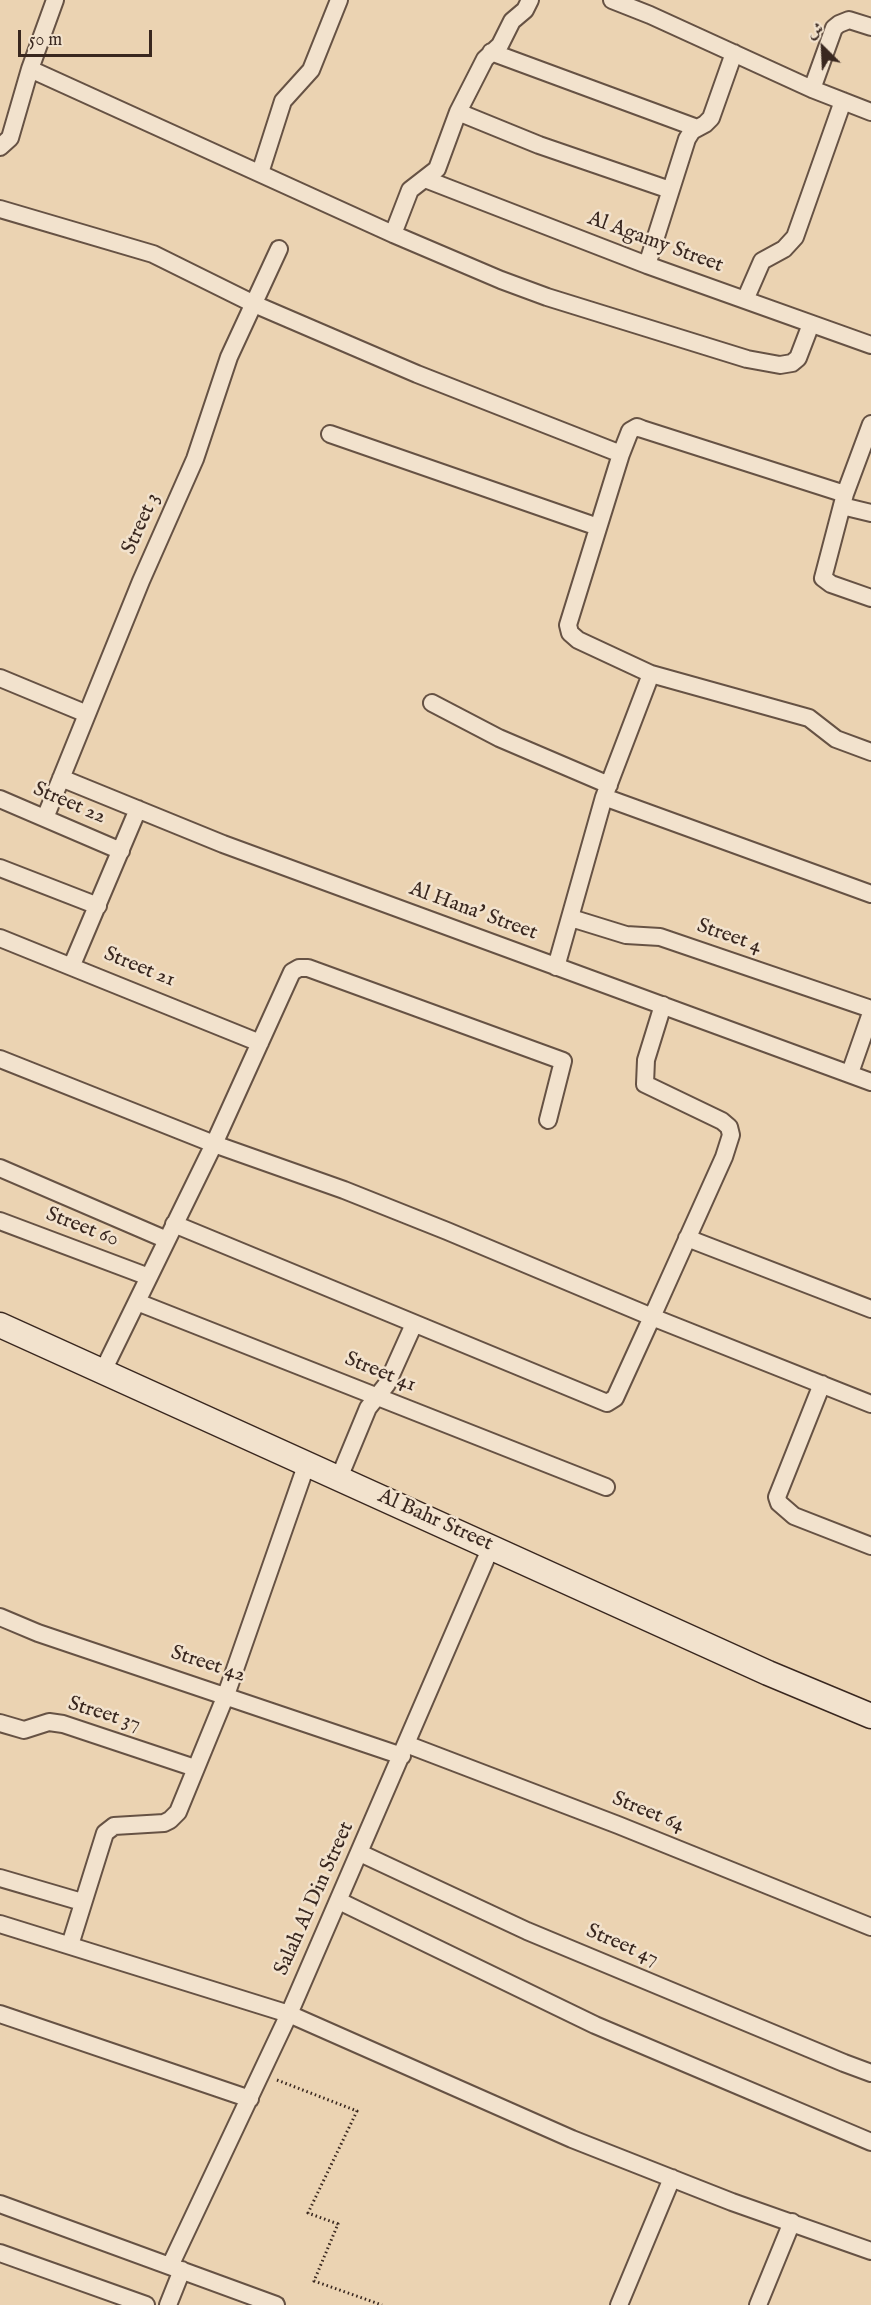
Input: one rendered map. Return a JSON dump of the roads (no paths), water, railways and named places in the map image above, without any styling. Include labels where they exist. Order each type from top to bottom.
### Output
[{"type":"street","points":[[0,147],[4,146],[10,138],[30,69],[56,0]]},
{"type":"street","points":[[393,234],[410,190],[437,169],[458,112],[485,59],[500,45],[512,21],[525,10],[530,0]]},
{"type":"street","points":[[612,0],[813,89],[871,112]]},
{"type":"street","points":[[260,173],[283,101],[310,70],[337,1]]},
{"type":"street","points":[[813,89],[834,28],[849,20],[871,27]]},
{"type":"street","points":[[491,52],[697,128]]},
{"type":"street","points":[[646,265],[687,139],[692,131],[711,118],[734,53]]},
{"type":"street","points":[[30,69],[393,234],[547,297],[747,359],[780,365],[792,363],[798,358],[811,324]]},
{"type":"street","points":[[745,300],[762,261],[784,249],[795,237],[843,101]]},
{"type":"street","points":[[458,112],[539,145],[670,190]]},
{"type":"street","name":"Al Agamy Street","points":[[425,179],[646,265],[871,345]]},
{"type":"street","points":[[0,209],[153,254],[254,304],[417,374],[621,454]]},
{"type":"street","name":"Street 3","points":[[45,818],[141,581],[195,459],[229,357],[279,249]]},
{"type":"street","points":[[871,424],[844,500],[823,578],[831,584],[871,598]]},
{"type":"street","points":[[871,513],[844,500],[637,427],[628,433],[568,625],[570,633],[578,640],[651,674],[809,718],[836,739],[871,752]]},
{"type":"street","points":[[330,434],[598,527]]},
{"type":"street","points":[[556,967],[607,791],[651,674]]},
{"type":"street","points":[[0,678],[87,714]]},
{"type":"street","points":[[432,703],[607,791],[871,894]]},
{"type":"street","name":"Al Hana' Street","points":[[61,778],[223,844],[871,1082]]},
{"type":"street","name":"Street 22","points":[[0,799],[121,851]]},
{"type":"street","points":[[72,965],[138,810]]},
{"type":"street","points":[[0,868],[98,906]]},
{"type":"street","name":"Street 4","points":[[571,918],[631,936],[644,935],[660,938],[871,1011]]},
{"type":"street","name":"Street 21","points":[[0,938],[72,965],[260,1043]]},
{"type":"street","points":[[102,1373],[214,1144],[292,972],[299,968],[308,968],[563,1061],[548,1120]]},
{"type":"street","points":[[174,1224],[607,1402],[615,1398],[731,1138],[730,1131],[722,1121],[645,1084],[646,1060],[663,1005]]},
{"type":"street","points":[[850,1073],[871,1011]]},
{"type":"street","points":[[0,1059],[214,1144],[406,1215],[652,1317],[871,1404]]},
{"type":"street","points":[[0,1168],[166,1240]]},
{"type":"street","name":"Street 60","points":[[0,1221],[149,1277]]},
{"type":"street","points":[[687,1238],[871,1309]]},
{"type":"street","name":"Street 41","points":[[137,1302],[606,1487]]},
{"type":"street","points":[[339,1478],[368,1408],[387,1384],[414,1324]]},
{"type":"street","name":"Al Bahr Street","points":[[0,1325],[768,1673],[871,1716]]},
{"type":"street","points":[[822,1384],[777,1497],[779,1503],[794,1516],[871,1546]]},
{"type":"street","points":[[70,1945],[102,1840],[109,1828],[120,1825],[164,1823],[170,1820],[182,1805],[226,1695],[307,1463]]},
{"type":"street","name":"Salah Al Din Street","points":[[168,2305],[176,2268],[360,1853],[491,1547]]},
{"type":"street","name":"Street 42","points":[[0,1617],[38,1633],[226,1695],[404,1750]]},
{"type":"street","name":"Street 37","points":[[0,1723],[24,1730],[49,1722],[63,1724],[195,1768]]},
{"type":"street","name":"Street 64","points":[[404,1750],[629,1830],[871,1927]]},
{"type":"street","name":"Street 47","points":[[360,1853],[527,1931],[871,2073]]},
{"type":"street","points":[[0,1878],[82,1902]]},
{"type":"street","points":[[339,1901],[595,2025],[871,2142]]},
{"type":"street","points":[[0,1924],[289,2014],[572,2139],[871,2251]]},
{"type":"street","points":[[0,2014],[250,2099]]},
{"type":"street","points":[[619,2305],[672,2178]]},
{"type":"street","points":[[0,2204],[276,2305]]},
{"type":"street","points":[[758,2305],[792,2222]]},
{"type":"street","points":[[0,2253],[146,2305]]}]
